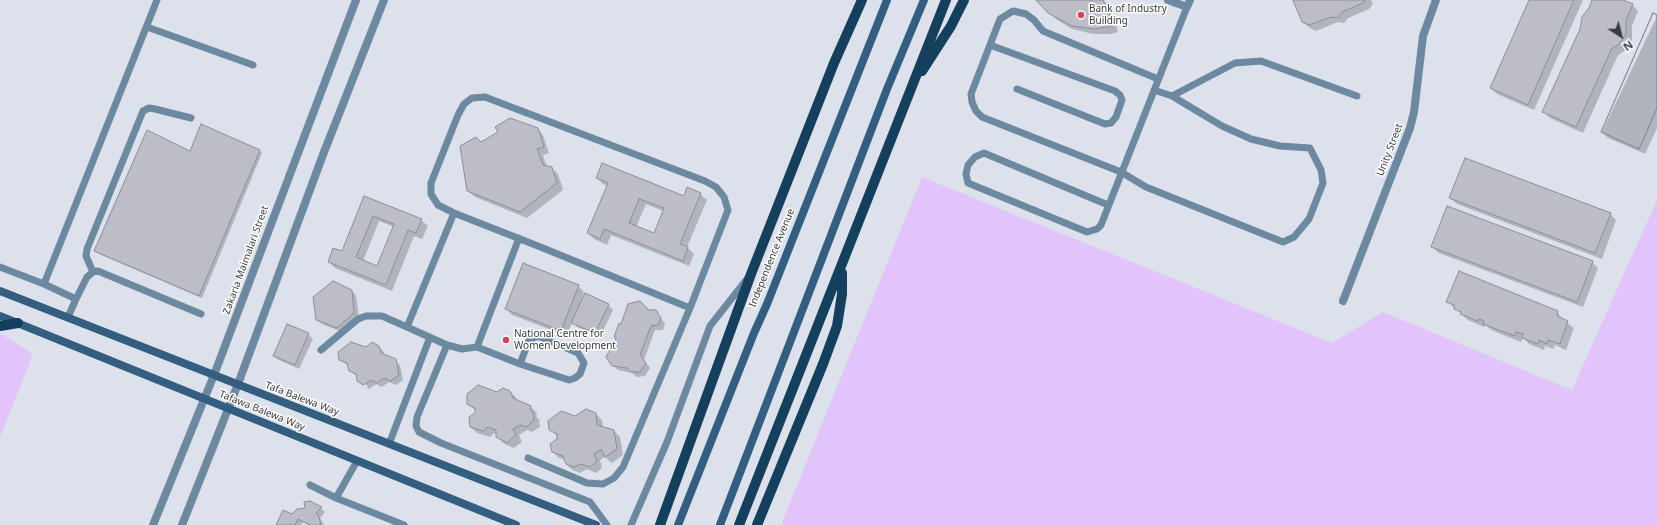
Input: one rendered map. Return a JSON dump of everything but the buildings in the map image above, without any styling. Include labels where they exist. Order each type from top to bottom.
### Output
[{"type":"main road","name":"Independence Avenue","points":[[660,525],[751,274],[834,63],[862,0]]},
{"type":"main road","name":"Independence Avenue","points":[[678,525],[754,333],[767,304],[886,0]]},
{"type":"main road","points":[[720,525],[800,312],[887,89],[924,0]]},
{"type":"main road","points":[[739,525],[946,0]]},
{"type":"main road","points":[[912,86],[951,26],[964,0]]},
{"type":"main road","points":[[757,525],[837,326],[842,294],[843,264]]},
{"type":"main road","name":"Tafa Balewa Way","points":[[0,291],[596,525]]},
{"type":"main road","name":"Tafawa Balewa Way","points":[[0,316],[516,525]]},
{"type":"main road","points":[[0,326],[18,323]]},
{"type":"street","name":"Zakaria Maimalari Street","points":[[153,525],[205,399],[299,147],[356,0]]},
{"type":"street","points":[[182,525],[238,384],[324,152],[384,0]]},
{"type":"street","points":[[1168,0],[1188,4]]},
{"type":"street","name":"Unity Street","points":[[1343,301],[1410,128],[1414,112],[1418,67],[1423,36],[1436,0]]},
{"type":"lane","points":[[44,284],[157,0]]},
{"type":"lane","points":[[1108,205],[984,153],[975,157],[968,165],[966,174],[968,183],[1087,232],[1093,232],[1101,225],[1188,4]]},
{"type":"lane","points":[[1154,90],[1172,96],[1222,126],[1251,139],[1280,146],[1310,148],[1320,170],[1323,183],[1309,219],[1294,238],[1282,242],[1146,186],[1121,172],[982,117],[976,111],[972,102],[971,94],[1000,19],[1012,11],[1026,14],[1034,20],[1043,31],[1158,79]]},
{"type":"lane","points":[[147,27],[253,65]]},
{"type":"lane","points":[[990,46],[1115,92],[1120,95],[1122,100],[1116,117],[1110,123],[1105,124],[1017,89]]},
{"type":"lane","points":[[1172,96],[1235,63],[1261,61],[1357,96]]},
{"type":"lane","points":[[528,458],[587,483],[602,484],[614,478],[623,467],[690,308],[728,210],[724,197],[716,187],[705,181],[485,97],[472,98],[464,104],[458,115],[431,183],[431,194],[438,205],[454,213],[690,308]]},
{"type":"lane","points":[[93,272],[86,256],[87,249],[143,111],[149,108],[191,118]]},
{"type":"lane","points":[[407,326],[454,213]]},
{"type":"lane","points":[[477,347],[519,238]]},
{"type":"lane","points":[[0,267],[44,284],[76,299]]},
{"type":"lane","points":[[68,317],[87,277],[93,272],[98,271],[201,314]]},
{"type":"lane","points":[[631,525],[667,442],[710,326],[751,274]]},
{"type":"lane","points":[[321,350],[358,319],[374,315],[382,316],[407,326],[447,345],[462,349],[477,347],[520,364],[569,380],[580,374],[584,363],[578,353],[538,336],[529,340],[520,364]]},
{"type":"lane","points":[[389,444],[430,337]]},
{"type":"lane","points":[[447,345],[417,417],[416,426],[419,432],[441,444],[590,502],[608,525]]},
{"type":"lane","points":[[336,498],[357,461]]},
{"type":"lane","points":[[310,485],[336,498],[404,525]]},
{"type":"shaded area","points":[[922,177],[1332,343],[1383,312],[1572,390],[1657,200],[1657,525],[781,525]]},
{"type":"shaded area","points":[[1,334],[33,354],[0,437],[0,335]]},
{"type":"place","name":"Bank of Industry Building","points":[[1081,15]]},
{"type":"place","name":"National Centre for Women Development","points":[[506,340]]}]
